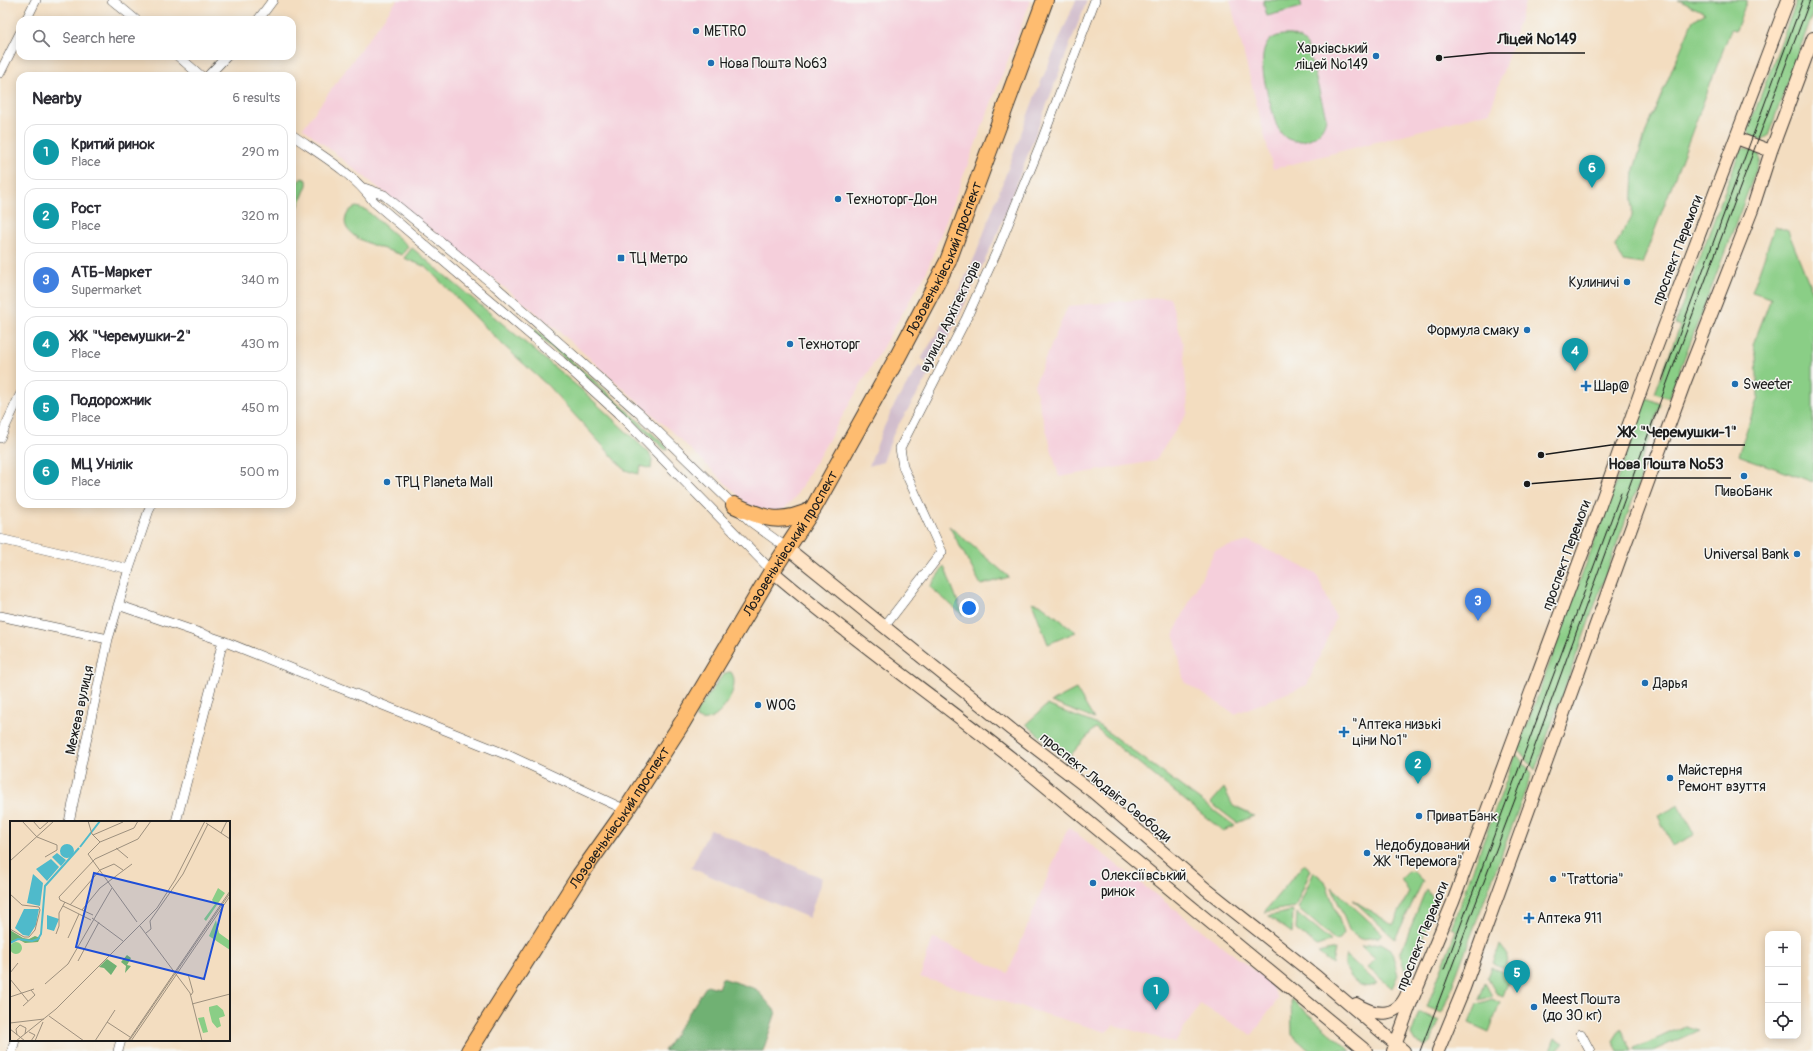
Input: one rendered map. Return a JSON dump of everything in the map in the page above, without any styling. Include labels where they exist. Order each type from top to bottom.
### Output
[{"type":"highway","name":"Лозовеньківський проспект","points":[[469,1051],[580,875],[626,810],[719,663],[772,571],[812,510],[893,365],[948,261],[1045,0]]},
{"type":"highway","points":[[734,505],[757,516],[772,519],[792,518],[812,510]]},
{"type":"main road","name":"проспект Перемоги","points":[[1398,1049],[1410,1005],[1453,902],[1594,522],[1655,351],[1788,0]]},
{"type":"main road","points":[[1438,1051],[1464,988],[1684,384],[1752,210],[1771,151],[1813,38]]},
{"type":"main road","points":[[1736,138],[1771,151]]},
{"type":"main road","name":"проспект Людвіга Свободи","points":[[787,548],[1012,730],[1093,792],[1206,889],[1330,989],[1398,1049]]},
{"type":"main road","points":[[772,571],[806,600],[1016,761],[1366,1051]]},
{"type":"main road","points":[[1330,989],[1374,1013],[1383,1013],[1400,1007],[1443,909],[1453,902]]},
{"type":"street","points":[[28,16],[36,0]]},
{"type":"street","points":[[112,0],[131,16]]},
{"type":"street","points":[[261,16],[273,0]]},
{"type":"street","name":"вулиця Архітекторів","points":[[884,627],[942,552],[903,467],[900,448],[962,326],[997,252],[1039,148],[1095,0]]},
{"type":"street","points":[[0,73],[16,41]]},
{"type":"street","points":[[183,60],[196,72]]},
{"type":"street","points":[[212,72],[223,60]]},
{"type":"street","points":[[296,138],[336,165],[364,188],[374,202],[561,361],[615,410],[772,571]]},
{"type":"street","points":[[364,188],[384,195],[495,286],[639,413],[752,522],[787,548]]},
{"type":"street","points":[[0,438],[16,404]]},
{"type":"street","points":[[679,474],[689,462]]},
{"type":"street","name":"Межева вулиця","points":[[69,821],[108,639],[128,569],[150,508]]},
{"type":"street","points":[[0,539],[128,569]]},
{"type":"street","points":[[118,605],[223,641],[510,756],[626,810]]},
{"type":"street","points":[[0,616],[108,639]]},
{"type":"street","points":[[176,821],[223,641]]},
{"type":"street","points":[[1581,1034],[1590,1051]]},
{"type":"street","points":[[12,1051],[15,1041]]},
{"type":"street","points":[[118,1051],[121,1041]]},
{"type":"shaded area","points":[[397,0],[1031,0],[926,273],[794,499],[785,508],[773,513],[747,504],[680,439],[559,331],[303,128]]},
{"type":"shaded area","points":[[1076,0],[1087,0],[998,232],[955,325],[933,365],[921,359],[947,317],[976,254],[1035,96]]},
{"type":"shaded area","name":"Харківський ліцей №149","points":[[1230,0],[1526,0],[1490,112],[1273,169]]},
{"type":"shaded area","points":[[1170,297],[1183,344],[1188,412],[1155,461],[1059,477],[1034,385],[1068,306]]},
{"type":"shaded area","points":[[919,366],[931,372],[894,432],[883,462],[869,466],[883,429],[896,402]]},
{"type":"shaded area","points":[[1249,541],[1316,573],[1336,618],[1307,685],[1235,714],[1184,682],[1174,633],[1215,550]]},
{"type":"shaded area","name":"Олексіївський ринок","points":[[1068,827],[1270,983],[1278,999],[1252,1035],[1200,1004],[1175,1043],[1114,1025],[1106,1032],[920,977],[933,938],[1008,973]]},
{"type":"shaded area","points":[[710,829],[822,878],[809,918],[691,868]]},
{"type":"green space","points":[[1263,0],[1300,0],[1302,7],[1267,16]]},
{"type":"green space","points":[[1678,0],[1747,0],[1736,30],[1731,29],[1642,264],[1623,261],[1615,246],[1632,216],[1634,169],[1647,129],[1693,20],[1706,13]]},
{"type":"green space","points":[[1797,0],[1813,0],[1813,13],[1768,136],[1761,140],[1750,136],[1748,129]]},
{"type":"green space","points":[[1291,35],[1301,39],[1307,45],[1326,117],[1325,123],[1318,134],[1307,140],[1301,141],[1294,141],[1286,138],[1277,126],[1265,84],[1263,69],[1263,55],[1267,44],[1276,37]]},
{"type":"green space","points":[[1745,148],[1759,153],[1760,160],[1669,398],[1655,393],[1680,326],[1675,324],[1739,153],[1741,149]]},
{"type":"green space","points":[[302,178],[307,180],[307,185],[296,212],[296,185]]},
{"type":"green space","points":[[357,207],[366,210],[408,246],[402,255],[365,242],[349,231],[345,225],[346,217],[350,210]]},
{"type":"green space","points":[[1775,226],[1788,231],[1813,293],[1813,482],[1738,455],[1758,397],[1756,355],[1753,345],[1771,298],[1752,292]]},
{"type":"green space","points":[[412,248],[583,391],[649,453],[652,460],[651,469],[641,466],[638,474],[625,470],[548,386],[502,344],[426,267],[404,258]]},
{"type":"green space","points":[[535,329],[668,448],[665,450],[593,383],[532,331]]},
{"type":"green space","points":[[1647,398],[1661,404],[1638,470],[1643,472],[1535,770],[1518,749]]},
{"type":"green space","points":[[949,526],[1009,577],[981,585]]},
{"type":"green space","points":[[944,566],[963,615],[930,587]]},
{"type":"green space","points":[[1032,602],[1040,604],[1076,632],[1048,644]]},
{"type":"green space","points":[[728,672],[731,672],[734,679],[733,687],[726,706],[712,718],[704,720],[696,718],[697,711],[722,676]]},
{"type":"green space","points":[[1076,689],[1094,719],[1051,702]]},
{"type":"green space","points":[[1047,705],[1098,725],[1235,826],[1223,831],[1095,728],[1067,759],[1026,724]]},
{"type":"green space","points":[[1516,754],[1532,773],[1442,1013],[1427,1007],[1456,930],[1451,928]]},
{"type":"green space","points":[[1224,788],[1233,806],[1254,816],[1237,823],[1211,803]]},
{"type":"green space","points":[[1679,805],[1694,835],[1673,846],[1658,816]]},
{"type":"green space","points":[[1304,864],[1311,870],[1295,907],[1264,912]]},
{"type":"green space","points":[[1413,871],[1423,881],[1395,939],[1353,900],[1393,925],[1409,892],[1401,879],[1408,872]]},
{"type":"green space","points":[[1314,872],[1325,881],[1344,933],[1340,939],[1335,940],[1298,908]]},
{"type":"green space","points":[[1332,887],[1382,933],[1379,937],[1361,939],[1349,930]]},
{"type":"green space","points":[[1426,889],[1436,902],[1407,978],[1400,954]]},
{"type":"green space","points":[[1293,911],[1292,933],[1268,916]]},
{"type":"green space","points":[[1297,913],[1331,941],[1317,946],[1296,930]]},
{"type":"green space","points":[[1381,943],[1391,949],[1398,975],[1392,988],[1368,968],[1375,959],[1361,946]]},
{"type":"green space","points":[[1500,945],[1507,954],[1506,966],[1509,971],[1493,963]]},
{"type":"green space","points":[[1335,949],[1332,964],[1318,953]]},
{"type":"green space","points":[[1346,955],[1377,983],[1371,986],[1365,986],[1354,980],[1346,968]]},
{"type":"green space","points":[[1491,967],[1511,975],[1503,996],[1496,993],[1487,977]]},
{"type":"green space","points":[[722,978],[756,989],[776,1012],[763,1051],[664,1051],[707,985],[718,988]]},
{"type":"green space","points":[[1485,983],[1492,996],[1479,1000]]},
{"type":"green space","points":[[1291,999],[1351,1051],[1310,1051],[1292,1035]]},
{"type":"green space","points":[[1492,999],[1500,1003],[1489,1032],[1469,1023],[1477,1004]]},
{"type":"green space","points":[[1419,1012],[1439,1021],[1431,1042],[1426,1046],[1415,1042],[1411,1035]]},
{"type":"green space","points":[[1685,1026],[1699,1030],[1653,1051],[1635,1051],[1634,1049]]},
{"type":"green space","points":[[1621,1028],[1632,1051],[1618,1051],[1613,1041]]},
{"type":"green space","points":[[1555,1038],[1564,1043],[1557,1051],[1550,1051]]},
{"type":"tram line","points":[[1662,381],[1803,0]]},
{"type":"tram line","points":[[1420,1051],[1528,765],[1660,402],[1810,0]]},
{"type":"tram line","points":[[1444,970],[1621,493]]},
{"type":"place","name":"METRO","points":[[696,31]]},
{"type":"place","name":"Харківський ліцей №149","points":[[1376,56]]},
{"type":"place","name":"Ліцей №149","points":[[1439,58]]},
{"type":"place","name":"Нова Пошта №63","points":[[711,63]]},
{"type":"place","name":"МЦ Унілік","points":[[1592,188]]},
{"type":"place","name":"Техноторг-Дон","points":[[838,199]]},
{"type":"place","name":"ТЦ Метро","points":[[621,258]]},
{"type":"place","name":"Кулиничі","points":[[1627,282]]},
{"type":"place","name":"Формула смаку","points":[[1527,330]]},
{"type":"place","name":"Техноторг","points":[[790,344]]},
{"type":"place","name":"ЖК \"Черемушки-2\"","points":[[1575,371]]},
{"type":"place","name":"Sweeter","points":[[1735,384]]},
{"type":"place","name":"Шар@","points":[[1586,386]]},
{"type":"place","name":"ЖК \"Черемушки-1\"","points":[[1541,455]]},
{"type":"place","name":"ПивоБанк","points":[[1744,476]]},
{"type":"place","name":"ТРЦ Planeta Mall","points":[[387,482]]},
{"type":"place","name":"Нова Пошта №53","points":[[1527,484]]},
{"type":"place","name":"Universal Bank","points":[[1797,554]]},
{"type":"place","name":"АТБ-Маркет","points":[[1478,621]]},
{"type":"place","name":"Дарья","points":[[1645,683]]},
{"type":"place","name":"WOG","points":[[758,705]]},
{"type":"place","name":"\"Аптека низькі ціни №1\"","points":[[1344,732]]},
{"type":"place","name":"Майстерня Ремонт взуття","points":[[1670,778]]},
{"type":"place","name":"Рост","points":[[1418,784]]},
{"type":"place","name":"ПриватБанк","points":[[1419,816]]},
{"type":"place","name":"Недобудований ЖК \"Перемога\"","points":[[1367,853]]},
{"type":"place","name":"\"Trattoria\"","points":[[1553,879]]},
{"type":"place","name":"Олексіївський ринок","points":[[1093,883]]},
{"type":"place","name":"Аптека 911","points":[[1529,918]]},
{"type":"place","name":"Подорожник","points":[[1517,993]]},
{"type":"place","name":"Meest Пошта (до 30 кг)","points":[[1534,1007]]},
{"type":"place","name":"Критий ринок","points":[[1156,1010]]}]
